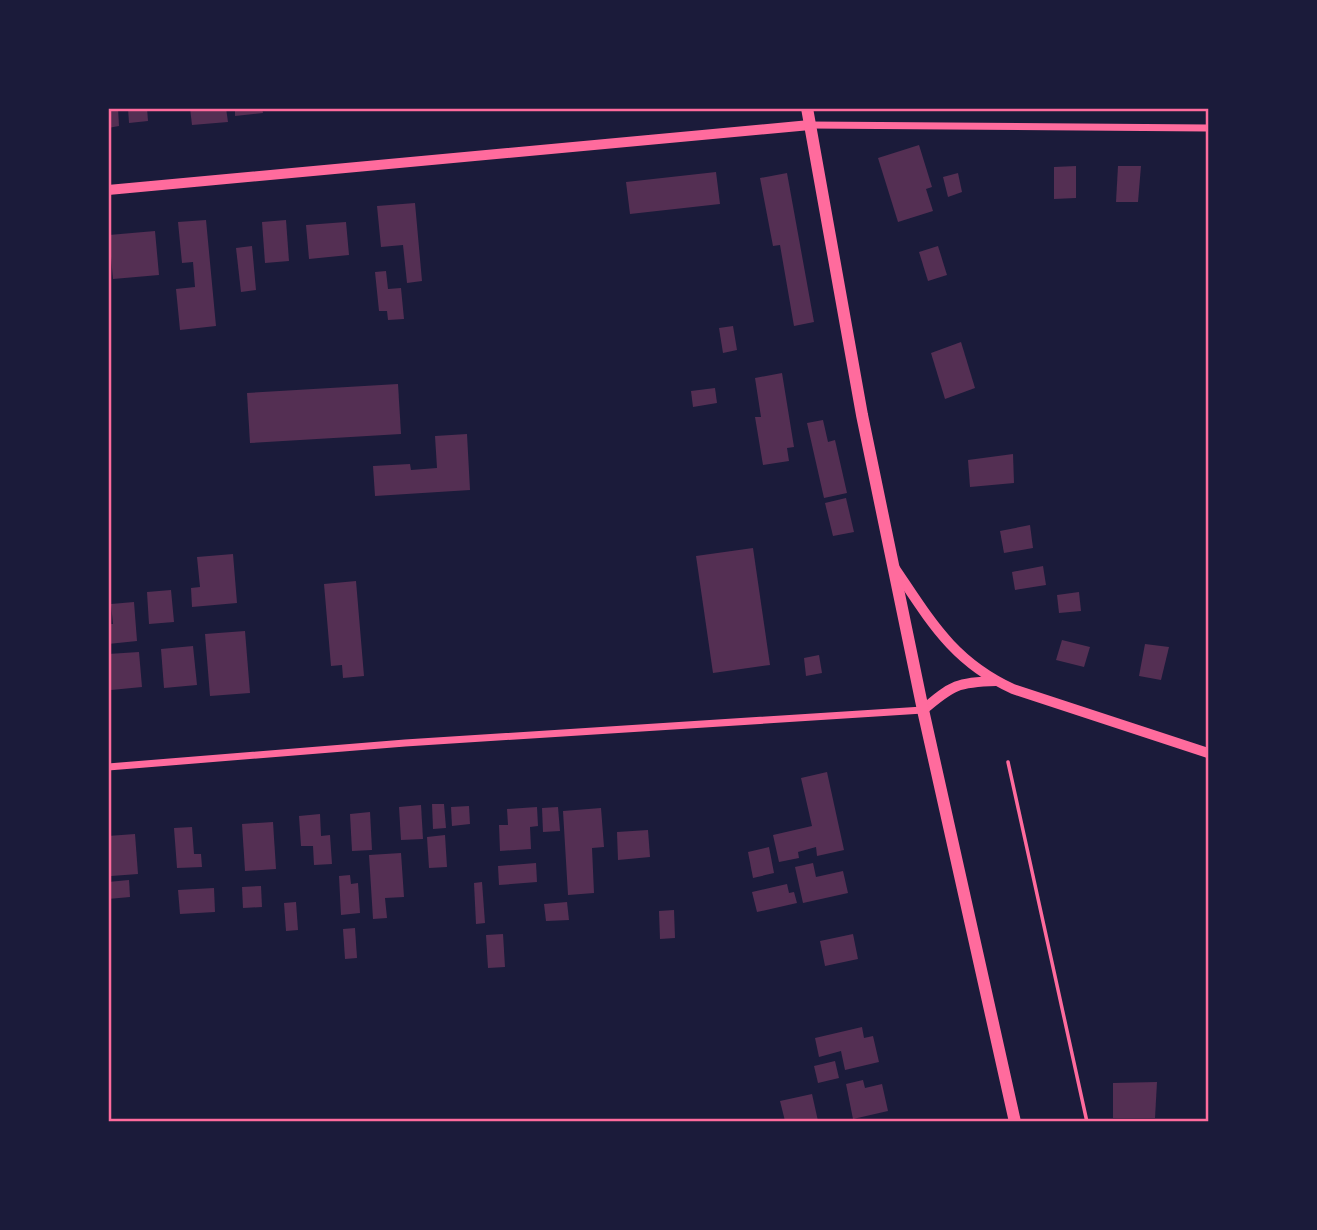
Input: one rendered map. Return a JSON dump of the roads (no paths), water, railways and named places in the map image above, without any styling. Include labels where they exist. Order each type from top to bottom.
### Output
[{"type":"main road","points":[[807,108],[862,415],[923,710],[1015,1122]]},
{"type":"street","points":[[108,190],[810,125],[1209,128]]},
{"type":"street","points":[[893,566],[953,649],[996,681],[1013,689],[1209,753]]},
{"type":"street","points":[[108,767],[405,743],[923,710],[952,687],[969,681],[996,681]]}]
